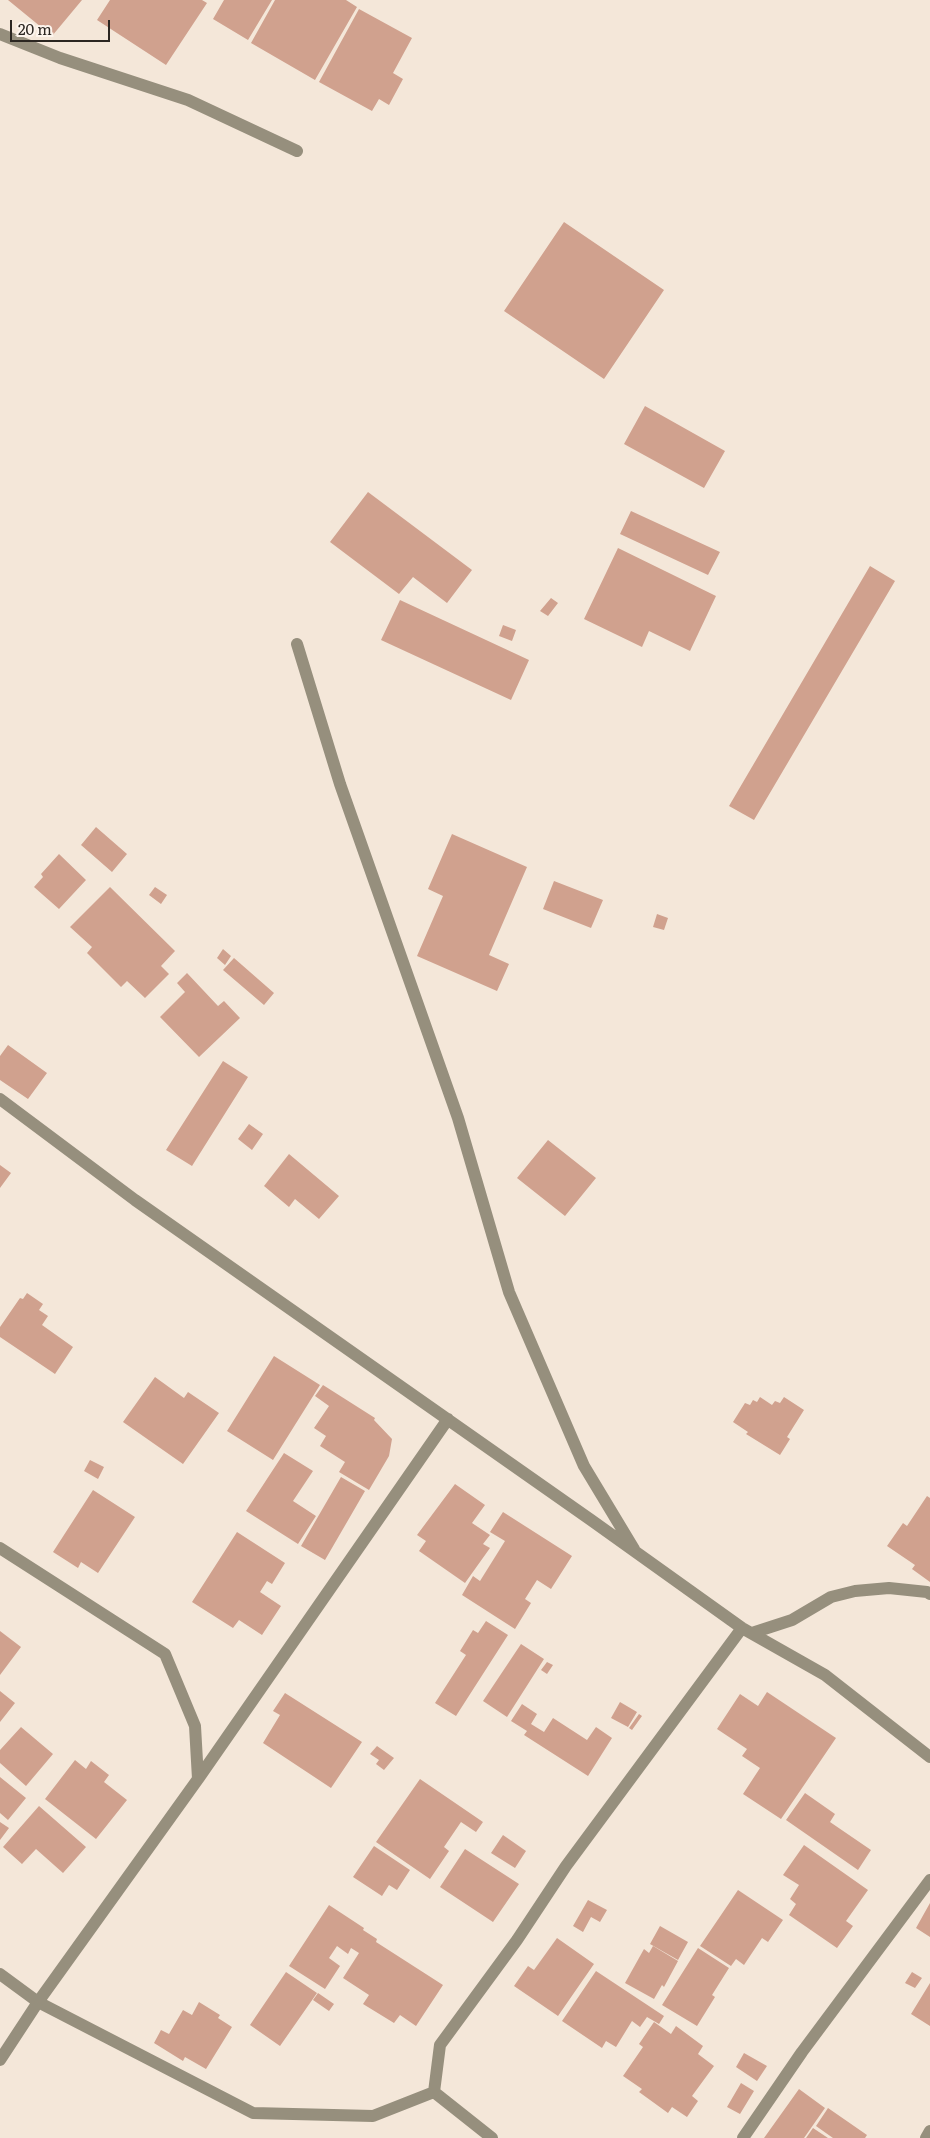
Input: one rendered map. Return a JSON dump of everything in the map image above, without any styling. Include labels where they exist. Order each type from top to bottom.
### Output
[{"type":"street","points":[[0,34],[60,58],[188,100],[298,151]]},
{"type":"street","points":[[297,644],[340,784],[458,1118],[509,1292],[584,1466],[637,1553]]},
{"type":"street","points":[[0,1099],[135,1200],[747,1631],[825,1675],[930,1757]]},
{"type":"street","points":[[0,2060],[38,2002],[198,1779],[448,1419]]},
{"type":"street","points":[[0,1548],[166,1654],[195,1726],[198,1779]]},
{"type":"street","points":[[434,2092],[440,2045],[517,1940],[572,1858],[747,1631],[792,1620],[831,1597],[855,1591],[889,1588],[927,1592],[930,1594]]},
{"type":"street","points":[[743,2138],[802,2052],[930,1880]]},
{"type":"street","points":[[0,1974],[38,2002],[254,2113],[373,2116],[434,2092]]},
{"type":"street","points":[[434,2092],[492,2138]]},
{"type":"street","points":[[926,2138],[930,2130]]},
{"type":"building","points":[[8,0],[82,0],[52,36]]},
{"type":"building","points":[[110,0],[202,0],[207,3],[166,65],[97,20]]},
{"type":"building","points":[[224,0],[272,0],[248,40],[213,19]]},
{"type":"building","points":[[275,0],[346,0],[357,7],[315,80],[251,43]]},
{"type":"building","points":[[359,9],[412,38],[393,73],[403,79],[389,105],[379,99],[372,111],[319,82]]},
{"type":"building","points":[[564,222],[664,290],[604,379],[504,311]]},
{"type":"building","points":[[645,406],[725,451],[704,488],[624,444]]},
{"type":"building","points":[[368,492],[472,570],[447,603],[413,577],[399,594],[330,542]]},
{"type":"building","points":[[631,511],[720,552],[708,575],[620,534]]},
{"type":"building","points":[[618,548],[716,596],[690,651],[649,631],[642,647],[584,619]]},
{"type":"building","points":[[870,566],[895,581],[754,820],[729,806]]},
{"type":"building","points":[[551,598],[558,603],[548,616],[540,611]]},
{"type":"building","points":[[400,600],[529,660],[511,700],[381,640]]},
{"type":"building","points":[[503,625],[516,630],[512,641],[499,636]]},
{"type":"building","points":[[96,827],[127,854],[112,872],[81,845]]},
{"type":"building","points":[[452,834],[527,867],[489,955],[509,964],[497,991],[417,956],[443,896],[428,889]]},
{"type":"building","points":[[59,854],[86,880],[59,909],[34,887],[43,877],[41,874]]},
{"type":"building","points":[[554,881],[603,900],[591,928],[543,909]]},
{"type":"building","points":[[110,887],[175,951],[161,966],[169,974],[145,998],[127,981],[121,987],[87,953],[92,947],[70,927]]},
{"type":"building","points":[[155,887],[167,895],[161,904],[149,895]]},
{"type":"building","points":[[657,914],[668,918],[664,930],[653,927]]},
{"type":"building","points":[[223,949],[231,956],[225,965],[217,958]]},
{"type":"building","points":[[234,958],[274,993],[264,1005],[223,970]]},
{"type":"building","points":[[187,973],[218,1006],[224,1001],[240,1018],[199,1057],[160,1017],[185,992],[177,983]]},
{"type":"building","points":[[8,1045],[47,1073],[28,1099],[0,1080],[0,1056]]},
{"type":"building","points":[[223,1061],[248,1077],[192,1166],[166,1150]]},
{"type":"building","points":[[249,1124],[263,1134],[252,1150],[238,1139]]},
{"type":"building","points":[[548,1140],[596,1178],[565,1216],[517,1178]]},
{"type":"building","points":[[289,1154],[339,1196],[319,1219],[295,1199],[289,1207],[264,1186]]},
{"type":"building","points":[[0,1165],[11,1173],[0,1188]]},
{"type":"building","points":[[27,1293],[43,1304],[39,1310],[48,1316],[42,1325],[73,1347],[55,1374],[0,1337],[0,1327],[20,1298],[23,1299]]},
{"type":"building","points":[[274,1356],[320,1385],[273,1460],[227,1431]]},
{"type":"building","points":[[155,1377],[184,1398],[188,1392],[219,1413],[183,1464],[123,1422]]},
{"type":"building","points":[[323,1385],[375,1418],[374,1420],[392,1439],[389,1456],[369,1490],[339,1472],[345,1462],[320,1446],[326,1436],[314,1428],[329,1406],[315,1396]]},
{"type":"building","points":[[760,1397],[772,1405],[775,1401],[780,1403],[784,1397],[804,1410],[787,1437],[790,1439],[780,1455],[746,1434],[748,1432],[733,1422],[745,1403],[750,1405],[753,1400],[757,1402]]},
{"type":"building","points":[[284,1453],[313,1471],[293,1501],[316,1516],[298,1544],[246,1511]]},
{"type":"building","points":[[90,1460],[104,1467],[98,1479],[84,1471]]},
{"type":"building","points":[[341,1477],[365,1491],[325,1560],[301,1546]]},
{"type":"building","points":[[455,1484],[485,1505],[472,1523],[490,1535],[483,1544],[490,1548],[465,1583],[419,1551],[426,1541],[417,1535]]},
{"type":"building","points":[[93,1490],[135,1517],[98,1573],[81,1562],[78,1568],[53,1552]]},
{"type":"building","points":[[927,1496],[930,1498],[930,1582],[912,1569],[915,1565],[887,1546],[903,1523],[907,1526]]},
{"type":"building","points":[[503,1512],[572,1556],[551,1589],[537,1580],[525,1599],[531,1603],[515,1629],[462,1595],[473,1576],[480,1581],[505,1541],[490,1532]]},
{"type":"building","points":[[237,1532],[285,1563],[272,1584],[267,1581],[260,1592],[281,1606],[262,1635],[239,1620],[233,1628],[192,1602]]},
{"type":"building","points":[[486,1621],[508,1635],[456,1716],[435,1703],[466,1655],[460,1651],[473,1630],[478,1633]]},
{"type":"building","points":[[0,1631],[21,1647],[0,1675]]},
{"type":"building","points":[[521,1644],[544,1659],[507,1717],[483,1701]]},
{"type":"building","points":[[547,1662],[553,1665],[547,1674],[541,1670]]},
{"type":"building","points":[[0,1691],[15,1703],[0,1722]]},
{"type":"building","points":[[767,1692],[836,1738],[781,1819],[743,1794],[760,1768],[742,1756],[747,1749],[717,1729],[740,1694],[758,1706]]},
{"type":"building","points":[[285,1693],[362,1742],[331,1788],[263,1743],[280,1715],[273,1711]]},
{"type":"building","points":[[620,1702],[637,1712],[628,1727],[611,1718]]},
{"type":"building","points":[[522,1704],[537,1714],[531,1724],[544,1732],[553,1718],[587,1740],[596,1727],[612,1738],[588,1776],[524,1735],[527,1731],[511,1721]]},
{"type":"building","points":[[639,1714],[642,1716],[632,1730],[629,1728]]},
{"type":"building","points":[[21,1727],[53,1754],[26,1786],[0,1763],[0,1750]]},
{"type":"building","points":[[377,1746],[394,1758],[384,1770],[376,1764],[379,1760],[370,1754]]},
{"type":"building","points":[[75,1760],[86,1769],[91,1761],[109,1775],[104,1782],[127,1800],[96,1839],[45,1799]]},
{"type":"building","points":[[0,1777],[26,1798],[8,1820],[0,1813]]},
{"type":"building","points":[[420,1779],[483,1822],[476,1832],[461,1822],[444,1847],[449,1851],[430,1879],[376,1842]]},
{"type":"building","points":[[805,1793],[835,1814],[830,1822],[871,1850],[858,1870],[786,1820]]},
{"type":"building","points":[[39,1806],[86,1847],[63,1873],[36,1849],[22,1864],[3,1847]]},
{"type":"building","points":[[0,1822],[9,1828],[0,1840]]},
{"type":"building","points":[[503,1835],[526,1851],[515,1868],[491,1853]]},
{"type":"building","points":[[804,1845],[868,1890],[846,1921],[853,1926],[837,1948],[789,1915],[796,1904],[790,1899],[799,1885],[783,1875]]},
{"type":"building","points":[[374,1846],[410,1870],[397,1890],[389,1885],[382,1896],[353,1877]]},
{"type":"building","points":[[465,1849],[519,1884],[493,1922],[440,1887]]},
{"type":"building","points":[[738,1890],[783,1920],[768,1942],[762,1938],[744,1965],[736,1959],[731,1966],[700,1946]]},
{"type":"building","points":[[588,1900],[607,1910],[600,1922],[591,1917],[583,1932],[573,1926]]},
{"type":"building","points":[[930,1903],[930,1937],[916,1928]]},
{"type":"building","points":[[329,1905],[364,1928],[363,1930],[377,1939],[376,1942],[443,1985],[416,2026],[400,2015],[394,2023],[363,2004],[369,1995],[343,1978],[359,1953],[351,1948],[348,1954],[337,1946],[329,1958],[340,1966],[325,1989],[289,1966]]},
{"type":"building","points":[[660,1926],[688,1942],[678,1960],[650,1944]]},
{"type":"building","points":[[557,1938],[594,1964],[558,2016],[514,1986],[528,1966],[534,1970]]},
{"type":"building","points":[[653,1946],[678,1961],[664,1987],[662,1985],[654,1999],[625,1983],[644,1949],[649,1953]]},
{"type":"building","points":[[698,1948],[729,1968],[712,1995],[715,1997],[697,2026],[662,2005]]},
{"type":"building","points":[[596,1971],[664,2016],[659,2024],[647,2017],[640,2027],[632,2021],[616,2047],[606,2041],[602,2048],[562,2021]]},
{"type":"building","points":[[286,1972],[317,1993],[280,2046],[250,2025]]},
{"type":"building","points":[[912,1972],[922,1978],[915,1988],[905,1983]]},
{"type":"building","points":[[930,1983],[930,2026],[911,2014]]},
{"type":"building","points":[[318,1993],[334,2004],[329,2011],[313,2000]]},
{"type":"building","points":[[199,2002],[220,2015],[218,2018],[232,2027],[206,2069],[185,2057],[183,2061],[154,2043],[161,2030],[169,2034],[183,2010],[192,2015]]},
{"type":"building","points":[[654,2022],[671,2034],[676,2026],[703,2046],[698,2054],[714,2066],[692,2096],[698,2101],[687,2117],[672,2107],[668,2113],[639,2092],[642,2089],[623,2076],[643,2047],[639,2044]]},
{"type":"building","points":[[744,2053],[767,2066],[757,2081],[736,2067]]},
{"type":"building","points":[[741,2083],[754,2091],[740,2114],[727,2107]]},
{"type":"building","points":[[799,2089],[825,2108],[804,2138],[764,2138]]},
{"type":"building","points":[[828,2108],[867,2135],[865,2138],[833,2138],[816,2126]]},
{"type":"building","points":[[813,2128],[828,2138],[806,2138]]}]
